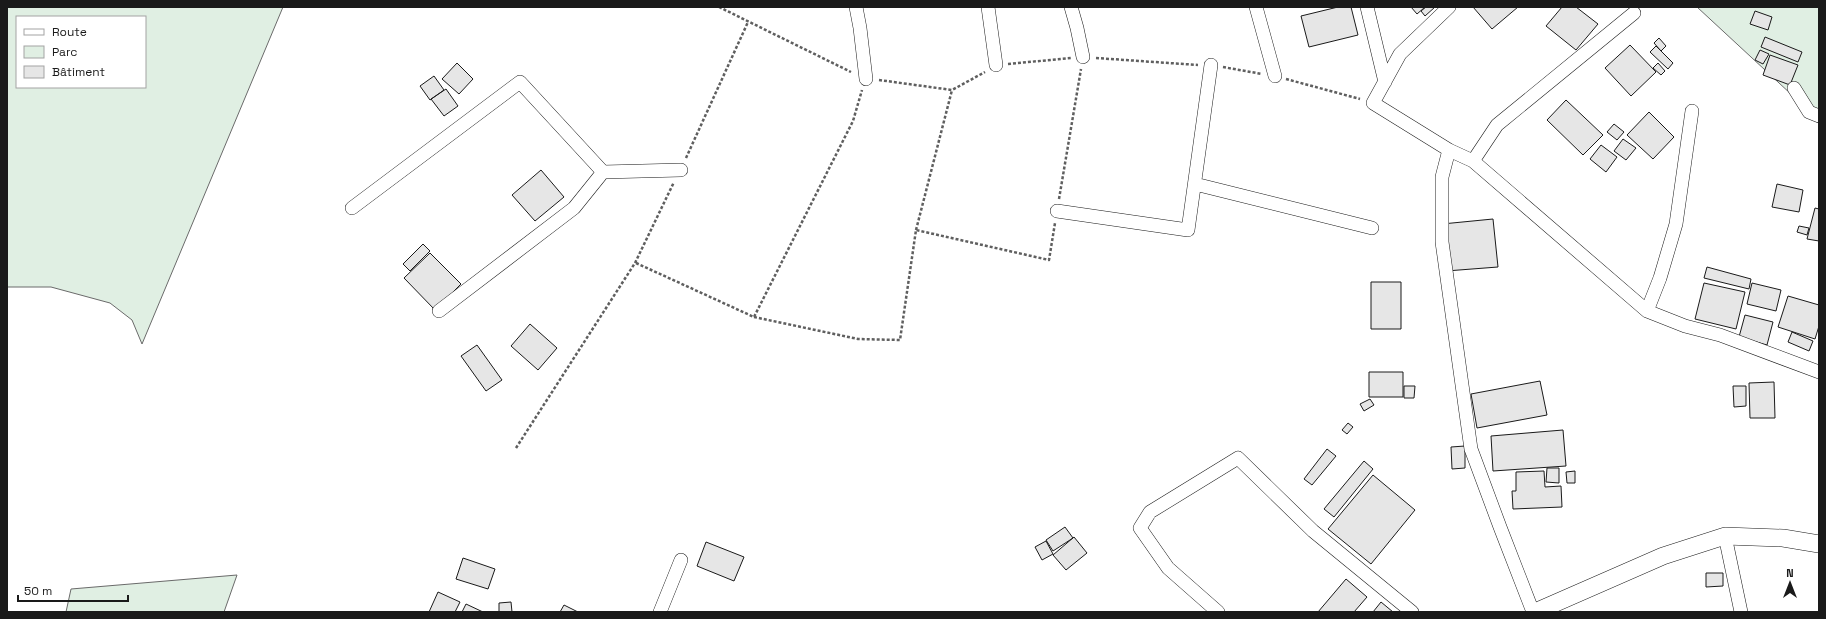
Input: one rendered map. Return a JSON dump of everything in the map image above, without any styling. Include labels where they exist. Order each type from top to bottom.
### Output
[{"type":"street","points":[[856,7],[866,79]]},
{"type":"street","points":[[988,7],[996,65]]},
{"type":"street","points":[[1071,7],[1083,57]]},
{"type":"street","points":[[1256,7],[1275,76]]},
{"type":"street","points":[[1367,7],[1385,82]]},
{"type":"street","points":[[1449,7],[1400,54],[1373,103],[1449,150],[1473,161],[1647,311],[1685,326],[1720,335],[1819,372]]},
{"type":"street","points":[[1473,161],[1497,125],[1634,13]]},
{"type":"street","points":[[1057,211],[1188,230],[1211,65]]},
{"type":"street","points":[[352,208],[520,82],[603,172],[681,170]]},
{"type":"street","points":[[1794,88],[1809,112],[1819,116]]},
{"type":"street","points":[[1647,311],[1660,278],[1676,224],[1692,111]]},
{"type":"street","points":[[1449,150],[1442,177],[1442,242],[1472,448],[1500,527],[1534,612],[1663,556],[1725,536],[1783,538],[1819,544]]},
{"type":"street","points":[[439,311],[574,208],[603,172]]},
{"type":"street","points":[[1194,184],[1372,228]]},
{"type":"street","points":[[1218,612],[1168,568],[1140,528],[1150,512],[1238,458],[1313,531],[1412,612]]},
{"type":"street","points":[[1725,536],[1740,612]]},
{"type":"street","points":[[660,612],[681,560]]},
{"type":"path","points":[[719,7],[866,79],[952,90],[996,65],[1083,57],[1211,65],[1275,76],[1373,103]]},
{"type":"path","points":[[516,448],[636,263],[681,170],[748,22]]},
{"type":"path","points":[[916,230],[1049,260],[1083,57]]},
{"type":"path","points":[[754,317],[852,121],[866,79]]},
{"type":"path","points":[[636,263],[754,317],[858,338],[900,340],[916,230],[952,90]]},
{"type":"green space","points":[[7,7],[283,7],[142,344],[132,320],[110,303],[51,287],[7,287]]},
{"type":"green space","points":[[1697,7],[1819,7],[1819,123],[1792,95]]},
{"type":"green space","points":[[237,575],[224,612],[66,612],[71,589]]},
{"type":"building","points":[[1338,7],[1351,7],[1358,35],[1309,47],[1301,16]]},
{"type":"building","points":[[1411,7],[1425,7],[1417,14]]},
{"type":"building","points":[[1426,7],[1435,7],[1425,16],[1421,11]]},
{"type":"building","points":[[1473,7],[1518,7],[1492,29]]},
{"type":"building","points":[[1562,7],[1576,7],[1598,24],[1576,50],[1546,26]]},
{"type":"building","points":[[1755,11],[1772,17],[1768,30],[1750,24]]},
{"type":"building","points":[[1765,37],[1802,52],[1798,62],[1761,47]]},
{"type":"building","points":[[1659,38],[1666,46],[1661,51],[1654,43]]},
{"type":"building","points":[[1630,45],[1656,72],[1631,96],[1605,68]]},
{"type":"building","points":[[1656,46],[1673,63],[1668,69],[1650,52]]},
{"type":"building","points":[[1760,50],[1769,54],[1763,64],[1755,60]]},
{"type":"building","points":[[1770,55],[1798,65],[1790,85],[1763,75]]},
{"type":"building","points":[[457,63],[473,79],[459,94],[442,79]]},
{"type":"building","points":[[1658,63],[1665,71],[1661,75],[1653,68]]},
{"type":"building","points":[[434,76],[444,90],[430,100],[420,86]]},
{"type":"building","points":[[446,89],[458,106],[444,116],[431,99]]},
{"type":"building","points":[[1566,100],[1603,135],[1583,155],[1547,120]]},
{"type":"building","points":[[1649,112],[1674,137],[1653,159],[1627,135]]},
{"type":"building","points":[[1614,124],[1624,132],[1617,140],[1607,132]]},
{"type":"building","points":[[1623,139],[1636,148],[1626,160],[1614,151]]},
{"type":"building","points":[[1601,145],[1617,157],[1606,172],[1590,159]]},
{"type":"building","points":[[541,170],[564,197],[535,221],[512,195]]},
{"type":"building","points":[[1777,184],[1803,190],[1799,212],[1772,207]]},
{"type":"building","points":[[1815,208],[1819,209],[1819,241],[1807,239]]},
{"type":"building","points":[[1493,219],[1498,267],[1446,271],[1442,224]]},
{"type":"building","points":[[1799,226],[1809,228],[1807,235],[1797,232]]},
{"type":"building","points":[[423,244],[430,251],[410,271],[403,264]]},
{"type":"building","points":[[430,253],[461,284],[435,310],[404,278]]},
{"type":"building","points":[[1707,267],[1751,279],[1749,289],[1704,278]]},
{"type":"building","points":[[1371,282],[1401,282],[1401,329],[1371,329]]},
{"type":"building","points":[[1704,283],[1745,292],[1736,329],[1695,319]]},
{"type":"building","points":[[1752,283],[1781,290],[1776,311],[1747,304]]},
{"type":"building","points":[[1788,296],[1819,305],[1819,326],[1815,339],[1778,327]]},
{"type":"building","points":[[1745,315],[1773,322],[1767,345],[1739,337]]},
{"type":"building","points":[[530,324],[557,348],[538,370],[511,346]]},
{"type":"building","points":[[1792,332],[1813,341],[1809,351],[1788,342]]},
{"type":"building","points":[[477,345],[502,380],[486,391],[461,356]]},
{"type":"building","points":[[1369,372],[1403,372],[1403,397],[1369,397]]},
{"type":"building","points":[[1540,381],[1547,415],[1477,428],[1471,394]]},
{"type":"building","points":[[1774,382],[1775,418],[1750,418],[1749,383]]},
{"type":"building","points":[[1404,386],[1415,386],[1414,398],[1404,398]]},
{"type":"building","points":[[1733,386],[1746,386],[1746,406],[1734,407]]},
{"type":"building","points":[[1370,399],[1374,405],[1364,411],[1360,404]]},
{"type":"building","points":[[1348,423],[1353,427],[1347,434],[1342,430]]},
{"type":"building","points":[[1563,430],[1566,466],[1493,471],[1491,436]]},
{"type":"building","points":[[1465,446],[1465,468],[1452,469],[1451,447]]},
{"type":"building","points":[[1327,449],[1336,456],[1312,485],[1304,479]]},
{"type":"building","points":[[1364,461],[1373,469],[1334,517],[1324,509]]},
{"type":"building","points":[[1547,468],[1559,468],[1559,483],[1546,482]]},
{"type":"building","points":[[1544,471],[1545,487],[1561,486],[1562,507],[1513,509],[1512,491],[1516,491],[1516,472]]},
{"type":"building","points":[[1575,471],[1575,483],[1567,483],[1566,472]]},
{"type":"building","points":[[1373,475],[1415,510],[1371,564],[1328,529]]},
{"type":"building","points":[[1065,527],[1073,538],[1053,551],[1046,540]]},
{"type":"building","points":[[1074,537],[1087,553],[1066,570],[1053,555]]},
{"type":"building","points":[[1046,541],[1053,554],[1042,560],[1035,547]]},
{"type":"building","points":[[706,542],[744,557],[734,581],[697,566]]},
{"type":"building","points":[[463,558],[495,569],[488,589],[456,579]]},
{"type":"building","points":[[1706,573],[1723,573],[1723,586],[1706,587]]},
{"type":"building","points":[[1346,579],[1367,597],[1354,612],[1318,612]]},
{"type":"building","points":[[438,592],[460,602],[455,612],[429,612]]},
{"type":"building","points":[[511,602],[512,612],[499,612],[499,603]]},
{"type":"building","points":[[1381,602],[1393,612],[1373,612]]},
{"type":"building","points":[[466,604],[483,612],[462,612]]},
{"type":"building","points":[[564,605],[578,612],[560,612]]}]
